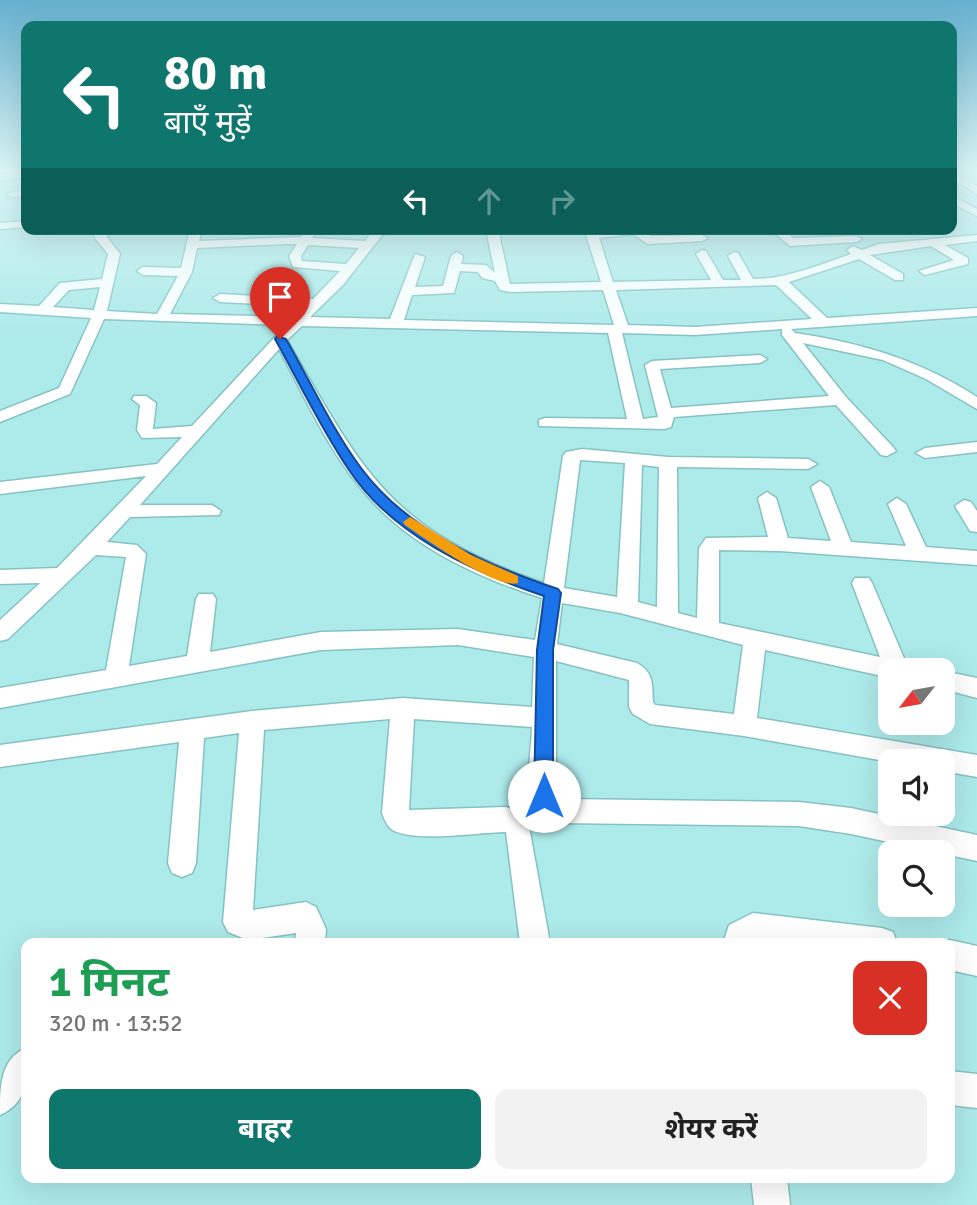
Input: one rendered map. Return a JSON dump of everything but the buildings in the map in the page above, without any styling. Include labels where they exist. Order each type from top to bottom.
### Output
[{"type":"street","points":[[0,417],[65,391],[85,352],[99,315],[114,254],[100,235]]},
{"type":"street","points":[[161,318],[186,272],[194,235]]},
{"type":"street","points":[[307,235],[295,256],[297,264],[348,268]]},
{"type":"street","points":[[192,245],[376,235]]},
{"type":"street","points":[[0,633],[91,548],[376,235]]},
{"type":"street","points":[[493,235],[502,278],[508,288],[609,288],[780,281],[866,252],[977,238]]},
{"type":"street","points":[[593,235],[609,288],[636,423]]},
{"type":"street","points":[[642,235],[648,240],[702,238]]},
{"type":"street","points":[[781,235],[787,242],[833,240],[849,235]]},
{"type":"street","points":[[812,235],[817,241]]},
{"type":"street","points":[[853,235],[866,252],[899,277]]},
{"type":"street","points":[[914,235],[964,261],[925,271]]},
{"type":"street","points":[[833,240],[866,252]]},
{"type":"street","points":[[702,254],[719,284]]},
{"type":"street","points":[[734,256],[749,284]]},
{"type":"street","points":[[395,325],[419,257]]},
{"type":"street","points":[[407,291],[449,290],[456,262],[480,268],[488,276],[502,278]]},
{"type":"street","points":[[143,271],[186,272]]},
{"type":"street","points":[[780,281],[822,321]]},
{"type":"street","points":[[42,311],[65,286],[106,283]]},
{"type":"street","points":[[220,298],[316,303]]},
{"type":"street","points":[[0,308],[297,323],[786,331],[892,357],[939,378],[977,404]]},
{"type":"street","points":[[786,331],[822,321],[977,312]]},
{"type":"street","points":[[786,331],[840,400],[887,451]]},
{"type":"street","points":[[280,339],[355,469],[380,498],[428,536],[466,558],[506,578],[553,593],[627,607],[755,641],[878,666]]},
{"type":"street","points":[[545,423],[667,423],[652,365],[761,359]]},
{"type":"street","points":[[141,399],[148,403],[145,430],[148,434],[196,431]]},
{"type":"street","points":[[664,414],[840,400]]},
{"type":"street","points":[[925,453],[977,447]]},
{"type":"street","points":[[808,464],[668,462],[582,454],[572,456],[545,650],[544,796],[553,810],[799,814],[851,821],[977,848]]},
{"type":"street","points":[[627,607],[634,459]]},
{"type":"street","points":[[667,619],[668,462]]},
{"type":"street","points":[[0,488],[162,469]]},
{"type":"street","points":[[820,487],[844,551]]},
{"type":"street","points":[[767,498],[780,544]]},
{"type":"street","points":[[897,505],[919,554]]},
{"type":"street","points":[[964,506],[977,526]]},
{"type":"street","points":[[124,511],[212,511]]},
{"type":"street","points":[[708,628],[710,545],[717,542],[977,558]]},
{"type":"street","points":[[91,548],[135,551],[136,554],[116,678]]},
{"type":"street","points":[[0,576],[64,575]]},
{"type":"street","points":[[862,583],[892,658]]},
{"type":"street","points":[[197,665],[206,599]]},
{"type":"street","points":[[0,698],[197,665],[285,646],[433,636],[545,650],[636,671],[642,681],[641,707],[650,714],[744,726],[977,766]]},
{"type":"street","points":[[744,726],[755,641]]},
{"type":"street","points":[[956,683],[977,688]]},
{"type":"street","points":[[0,756],[252,721],[403,708],[543,718]]},
{"type":"street","points":[[403,708],[395,813],[400,820],[408,823],[506,819],[518,824],[534,938]]},
{"type":"street","points":[[252,721],[238,922],[248,925],[306,917],[311,929],[310,938]]},
{"type":"street","points":[[182,863],[192,730]]},
{"type":"street","points":[[739,938],[739,934],[753,928],[839,938]]},
{"type":"street","points":[[955,956],[977,961]]},
{"type":"street","points":[[0,1098],[21,1071]]},
{"type":"street","points":[[955,1089],[977,1091]]},
{"type":"street","points":[[770,1183],[772,1205]]},
{"type":"slow traffic","points":[[410,522],[466,558],[512,580]]},
{"type":"route","points":[[280,339],[355,469],[380,498],[428,536],[466,558],[506,578],[553,593],[545,650],[544,796]]}]
